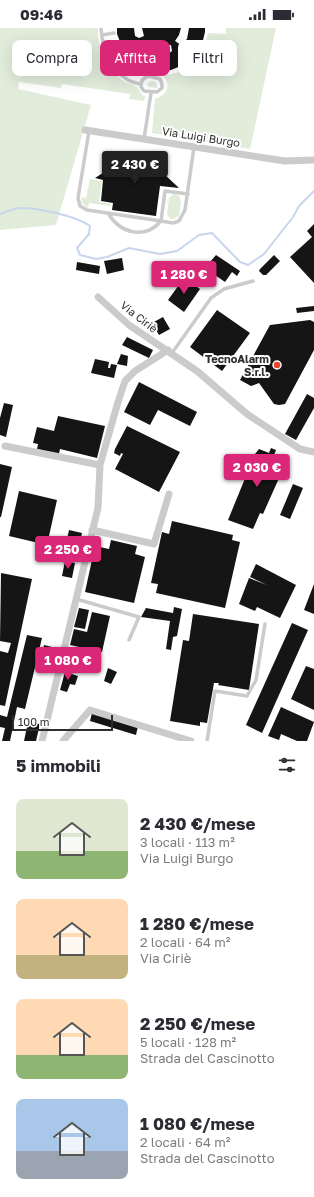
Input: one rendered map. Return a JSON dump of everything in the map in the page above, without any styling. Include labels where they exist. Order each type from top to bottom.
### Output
[{"type":"street","name":"Via Luigi Burgo","points":[[87,130],[285,161],[314,160]]},
{"type":"street","name":"Via Ciriè","points":[[98,297],[129,325],[161,348],[170,351],[197,371],[246,414],[300,449],[314,452]]},
{"type":"street","points":[[42,741],[98,508],[100,465],[125,382],[135,371],[170,351]]},
{"type":"street","points":[[5,446],[100,465]]},
{"type":"street","points":[[92,530],[154,544],[169,494]]},
{"type":"street","points":[[63,741],[90,710],[191,741]]},
{"type":"lane","points":[[101,28],[106,54],[112,64],[130,80],[141,84]]},
{"type":"lane","points":[[102,35],[114,33]]},
{"type":"lane","points":[[149,76],[160,79],[162,88],[157,92],[151,93],[144,91],[141,87],[144,77],[149,76]]},
{"type":"lane","points":[[144,139],[151,93]]},
{"type":"lane","points":[[87,130],[78,198],[80,206],[87,210],[173,223],[179,220],[185,210],[194,147]]},
{"type":"lane","points":[[108,213],[113,222],[122,229],[132,232],[141,232],[152,229],[161,221],[165,190],[188,194]]},
{"type":"lane","points":[[170,351],[211,298],[224,289],[253,281]]},
{"type":"lane","points":[[76,599],[139,617],[129,640]]},
{"type":"lane","points":[[207,741],[216,691],[247,696],[256,680],[265,624]]},
{"type":"green space","points":[[0,28],[98,28],[100,46],[100,76],[118,76],[122,80],[137,87],[146,97],[143,101],[129,99],[130,94],[62,84],[61,88],[19,82],[18,89],[91,105],[56,225],[0,230]]},
{"type":"green space","points":[[226,28],[276,28],[250,149],[152,133],[155,99],[163,95],[168,86],[166,79],[163,76],[170,76],[170,74],[178,72],[178,76],[237,76],[237,40],[206,40],[208,33],[226,34]]},
{"type":"green space","points":[[151,81],[156,82],[158,88],[148,87],[147,84]]},
{"type":"green space","points":[[90,179],[102,181],[99,202],[111,204],[111,206],[89,203],[88,208],[82,203],[81,197],[86,198]]},
{"type":"green space","points":[[174,194],[179,196],[181,201],[179,216],[170,219],[167,214],[169,198]]},
{"type":"building","points":[[117,28],[134,28],[135,36],[139,38],[144,36],[142,28],[181,28],[175,41],[178,43],[178,67],[170,70],[170,53],[172,51],[170,40],[119,40]]},
{"type":"building","points":[[189,28],[205,28],[203,40],[186,40]]},
{"type":"building","points":[[120,154],[164,160],[162,172],[179,188],[160,186],[156,216],[112,210],[113,203],[101,201],[103,180],[95,178],[109,169],[119,167]]},
{"type":"building","points":[[314,224],[314,283],[290,257],[312,237],[307,231]]},
{"type":"building","points":[[216,255],[240,271],[237,276],[232,272],[225,282],[205,268]]},
{"type":"building","points":[[274,255],[280,261],[266,275],[263,275],[259,271],[260,269]]},
{"type":"building","points":[[122,258],[124,270],[107,274],[104,261]]},
{"type":"building","points":[[77,262],[100,266],[99,274],[76,270]]},
{"type":"building","points":[[184,278],[200,289],[184,312],[168,300]]},
{"type":"building","points":[[314,306],[314,311],[297,313],[296,308]]},
{"type":"building","points":[[217,310],[250,333],[222,371],[190,347]]},
{"type":"building","points":[[163,317],[170,329],[159,335],[152,323]]},
{"type":"building","name":"TecnoAlarm S.r.l.","points":[[310,320],[314,322],[314,350],[285,404],[274,404],[259,383],[251,386],[240,380],[270,325]]},
{"type":"building","points":[[127,337],[153,350],[149,358],[122,345]]},
{"type":"building","points":[[121,354],[128,356],[127,366],[117,364]]},
{"type":"building","points":[[95,359],[109,362],[108,368],[110,368],[111,364],[117,365],[114,378],[91,373]]},
{"type":"building","points":[[139,382],[197,412],[190,426],[158,410],[150,425],[124,412]]},
{"type":"building","points":[[307,394],[314,398],[314,408],[296,440],[285,434]]},
{"type":"building","points":[[4,403],[13,405],[6,437],[0,435],[0,418]]},
{"type":"building","points":[[58,416],[105,426],[97,458],[60,449],[59,454],[37,449],[38,444],[33,443],[37,427],[54,431]]},
{"type":"building","points":[[127,426],[180,452],[159,492],[115,469],[123,454],[121,453],[120,456],[114,453],[115,449]]},
{"type":"building","points":[[271,448],[276,450],[274,455],[285,460],[282,466],[284,467],[263,514],[260,513],[253,529],[228,520],[255,454],[259,449],[269,453]]},
{"type":"building","points":[[0,464],[12,467],[1,517],[0,517]]},
{"type":"building","points":[[293,484],[303,488],[290,519],[280,515]]},
{"type":"building","points":[[19,491],[57,500],[47,545],[9,536]]},
{"type":"building","points":[[172,521],[233,535],[232,540],[240,542],[225,608],[156,593],[158,584],[151,583],[162,532],[169,534]]},
{"type":"building","points":[[69,530],[82,533],[78,551],[65,549]]},
{"type":"building","points":[[111,540],[137,546],[135,554],[145,557],[134,603],[85,592],[95,546],[109,549]]},
{"type":"building","points":[[65,561],[75,563],[72,578],[62,576]]},
{"type":"building","points":[[256,564],[296,585],[280,618],[257,607],[255,611],[239,604],[249,578],[267,585],[250,577]]},
{"type":"building","points":[[1,573],[32,579],[5,706],[0,705],[0,651],[8,653],[11,643],[0,641]]},
{"type":"building","points":[[314,584],[314,614],[304,610]]},
{"type":"building","points":[[174,607],[182,609],[177,636],[173,637],[171,650],[166,649],[170,621],[141,617],[146,608],[173,613]]},
{"type":"building","points":[[79,608],[89,610],[85,629],[74,627]]},
{"type":"building","points":[[92,612],[110,616],[102,652],[70,645],[74,629],[87,632]]},
{"type":"building","points":[[193,614],[259,624],[249,690],[214,683],[207,723],[200,722],[200,726],[170,721],[183,640],[189,641]]},
{"type":"building","points":[[292,623],[308,630],[262,733],[246,725]]},
{"type":"building","points":[[27,635],[42,638],[25,709],[17,707],[10,741],[2,741],[5,728],[0,727],[0,715],[7,717]]},
{"type":"building","points":[[44,645],[56,648],[54,658],[42,656]]},
{"type":"building","points":[[306,666],[314,669],[314,710],[291,699]]},
{"type":"building","points":[[108,668],[117,672],[111,684],[104,681]]},
{"type":"building","points":[[65,672],[78,676],[75,685],[70,684],[67,692],[60,690]]},
{"type":"building","points":[[281,707],[314,722],[307,741],[297,741],[281,734],[279,740],[268,736]]},
{"type":"building","points":[[92,713],[138,726],[136,735],[90,721]]},
{"type":"building","points":[[28,722],[40,724],[36,741],[24,741]]},
{"type":"waterway","points":[[0,214],[16,209],[28,208],[57,213],[84,222],[90,226],[89,234],[77,248],[80,255],[96,259],[107,257],[129,248],[160,254],[177,251],[199,235],[212,233],[240,262],[248,265],[264,254],[293,217],[299,206],[314,191]]},
{"type":"place","name":"TecnoAlarm S.r.l.","points":[[277,365]]}]
